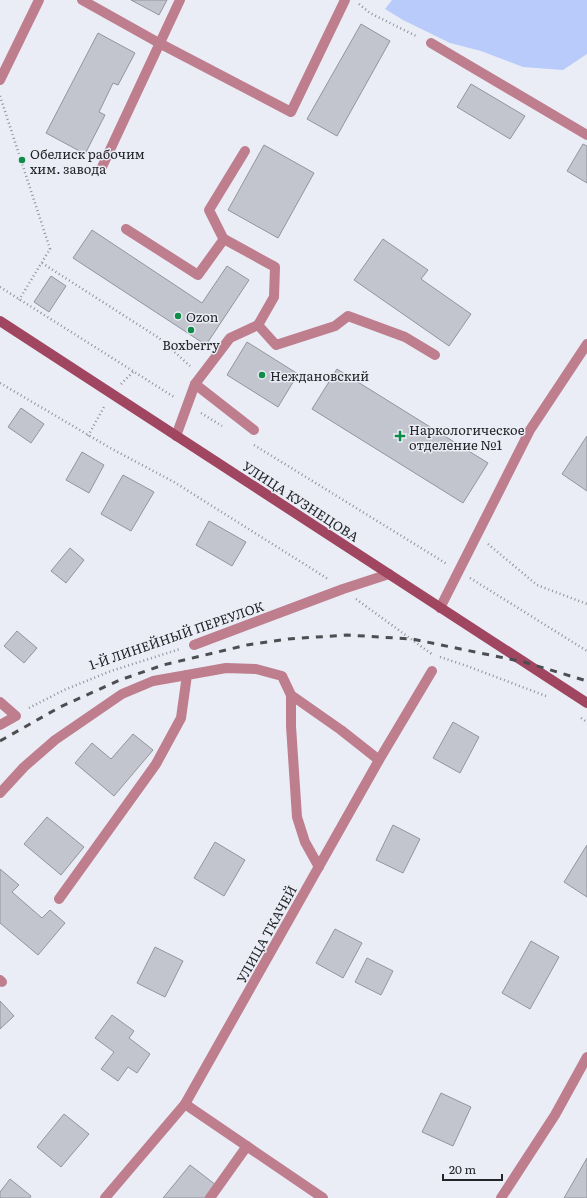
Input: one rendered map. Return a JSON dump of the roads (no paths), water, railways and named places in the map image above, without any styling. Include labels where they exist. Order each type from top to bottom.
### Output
[{"type":"main road","name":"УЛИЦА КУЗНЕЦОВА","points":[[0,321],[587,703]]},
{"type":"street","points":[[0,80],[39,0]]},
{"type":"street","points":[[82,0],[159,43],[291,112],[345,0]]},
{"type":"street","points":[[102,167],[180,0]]},
{"type":"street","points":[[431,43],[587,135]]},
{"type":"street","points":[[176,436],[195,384],[230,338],[258,325],[274,297],[275,267],[224,240],[209,210],[245,151]]},
{"type":"street","points":[[126,229],[198,275],[224,240]]},
{"type":"street","points":[[258,325],[276,345],[335,326],[348,316],[405,337],[435,355]]},
{"type":"street","points":[[440,608],[530,430],[587,344]]},
{"type":"street","points":[[195,384],[254,430]]},
{"type":"street","name":"1-Й ЛИНЕЙНЫЙ ПЕРЕУЛОК","points":[[194,646],[343,589],[389,574]]},
{"type":"street","points":[[0,793],[24,767],[55,740],[122,694],[153,681],[226,668],[256,669],[282,676],[291,695],[291,726],[297,818],[305,842],[319,867]]},
{"type":"street","name":"УЛИЦА ТКАЧЕЙ","points":[[105,1198],[185,1104],[379,760],[432,671]]},
{"type":"street","points":[[59,899],[156,764],[182,718],[187,675]]},
{"type":"street","points":[[291,695],[341,730],[379,760]]},
{"type":"street","points":[[0,702],[16,716],[0,725]]},
{"type":"street","points":[[501,1198],[555,1115],[587,1057]]},
{"type":"street","points":[[185,1104],[323,1198]]},
{"type":"street","points":[[210,1198],[247,1146]]},
{"type":"railway","points":[[0,741],[60,707],[120,680],[163,665],[247,645],[288,639],[347,635],[412,639],[524,662],[587,681]]},
{"type":"place","name":"Обелиск рабочим хим. завода","points":[[22,160]]},
{"type":"place","name":"Ozon","points":[[178,316]]},
{"type":"place","name":"Boxberry","points":[[191,330]]},
{"type":"place","name":"Неждановский","points":[[262,375]]},
{"type":"place","name":"Наркологическое отделение №1","points":[[400,436]]}]
